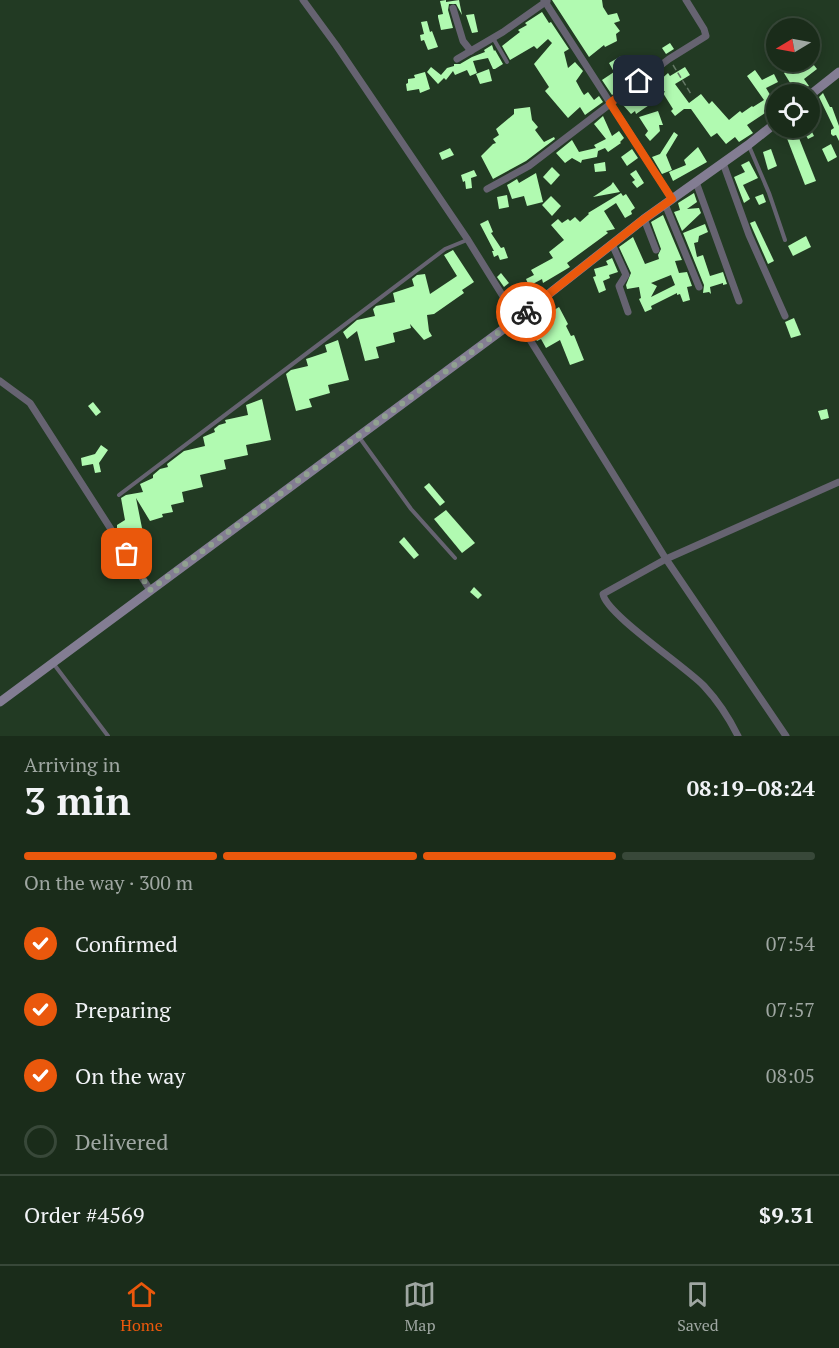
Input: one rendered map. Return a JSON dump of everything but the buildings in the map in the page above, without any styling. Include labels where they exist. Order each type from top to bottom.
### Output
[{"type":"street","points":[[303,0],[468,240],[666,559],[786,736]]},
{"type":"street","points":[[487,189],[529,166],[669,59],[706,36],[686,0]]},
{"type":"street","points":[[457,59],[493,38],[546,1],[669,202],[699,287]]},
{"type":"street","points":[[453,8],[463,41],[471,51]]},
{"type":"street","points":[[820,87],[839,72]]},
{"type":"street","points":[[0,702],[517,319],[644,219],[766,131]]},
{"type":"street","points":[[723,163],[749,235],[784,316]]},
{"type":"street","points":[[696,182],[739,301]]},
{"type":"street","points":[[644,219],[656,250]]},
{"type":"street","points":[[612,244],[625,269],[626,275],[619,286],[628,312]]},
{"type":"street","points":[[0,381],[30,403],[150,590]]},
{"type":"street","points":[[738,736],[728,717],[703,685],[630,625],[603,597],[606,591],[666,559],[839,482]]},
{"type":"lane","points":[[493,38],[507,62]]},
{"type":"lane","points":[[748,145],[769,193],[784,240]]},
{"type":"lane","points":[[119,495],[445,249],[468,240]]},
{"type":"lane","points":[[358,436],[411,509],[455,558]]},
{"type":"lane","points":[[52,662],[108,736]]},
{"type":"path","points":[[669,59],[691,94]]},
{"type":"way so far","points":[[127,554],[150,590],[526,312]]},
{"type":"route","points":[[526,312],[672,199],[610,103],[639,81]]}]
